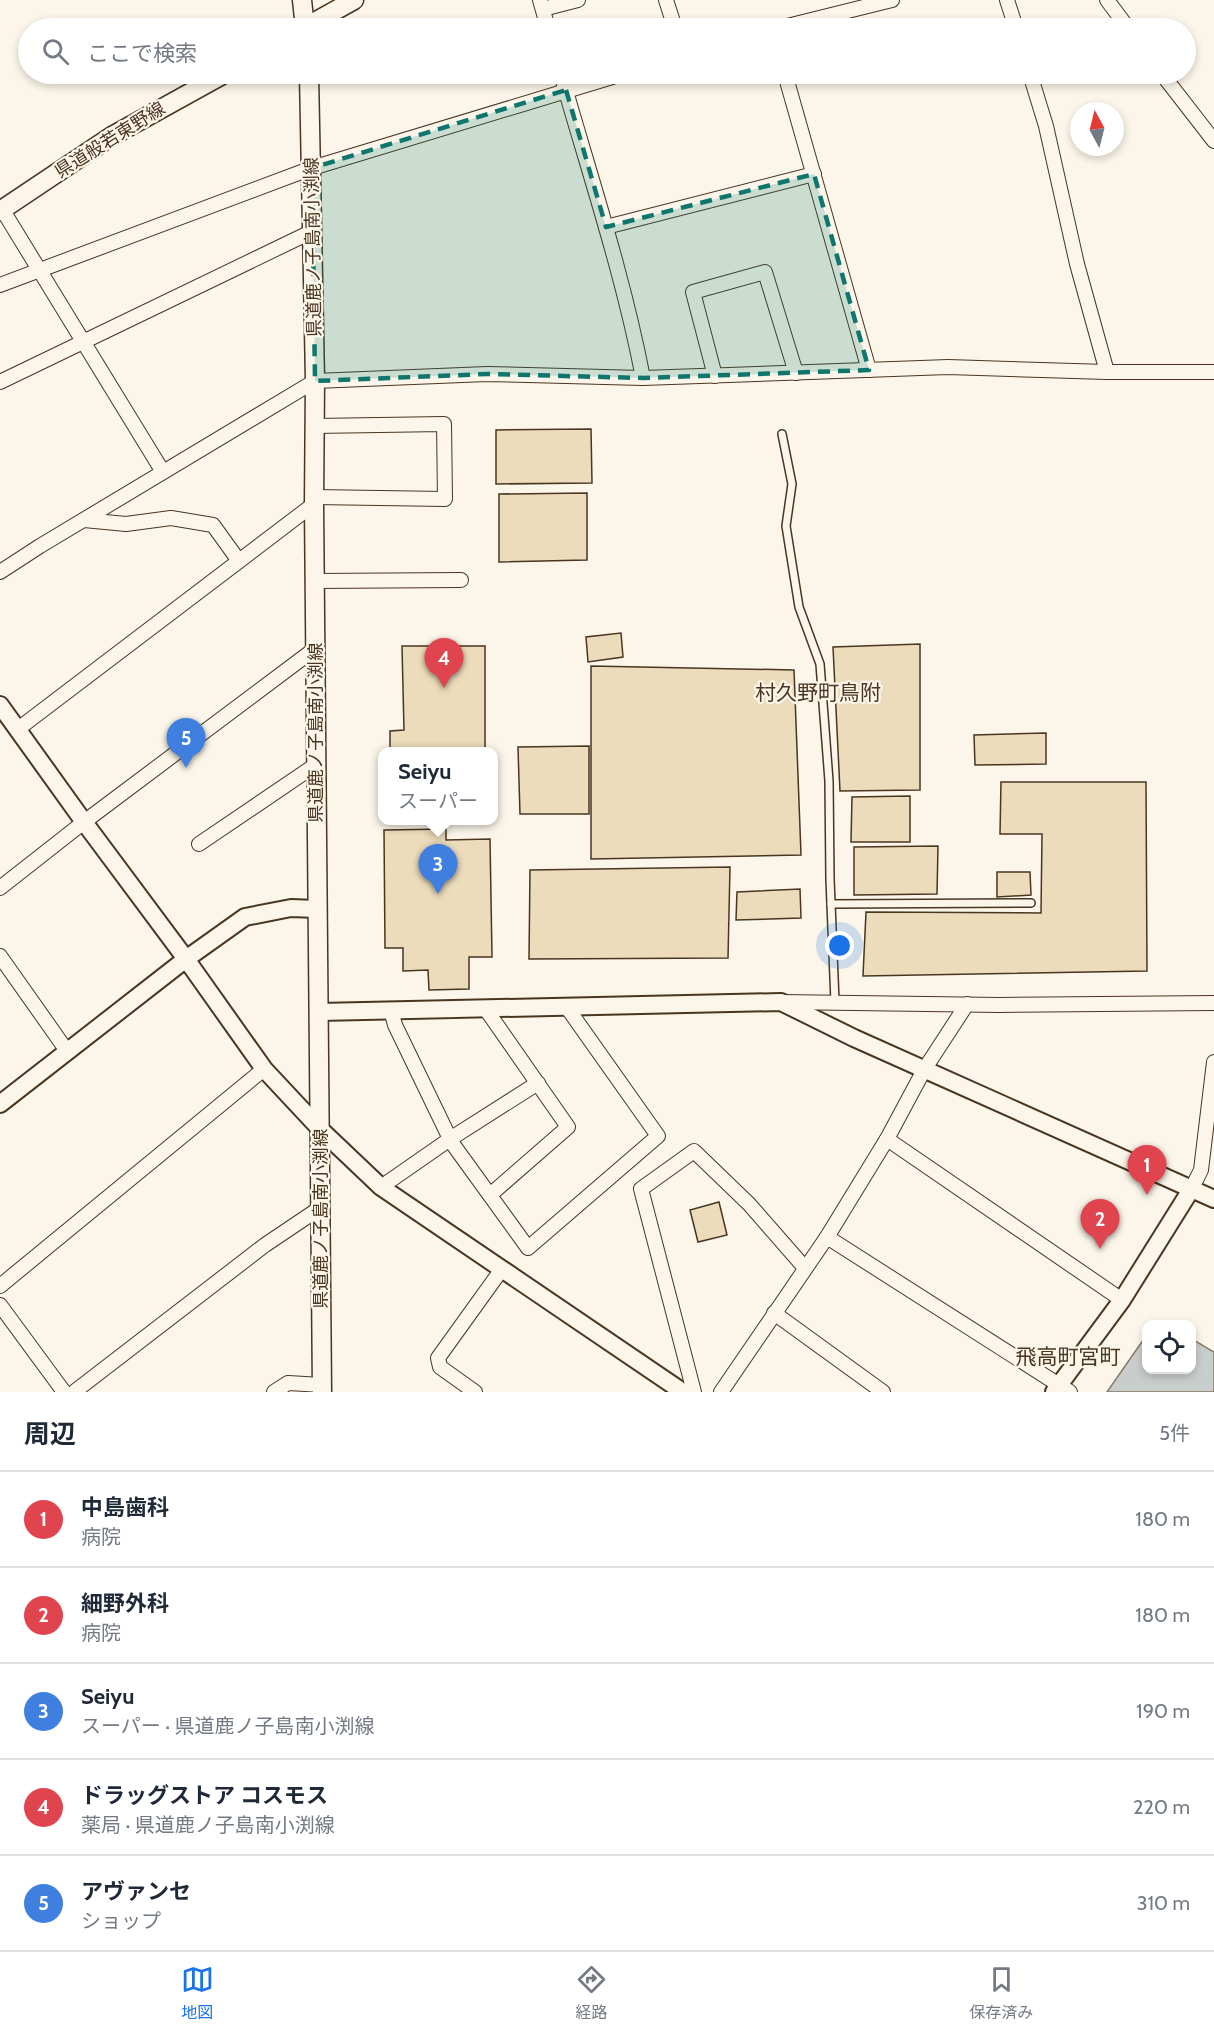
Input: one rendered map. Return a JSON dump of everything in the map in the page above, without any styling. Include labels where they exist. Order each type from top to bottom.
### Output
[{"type":"main road","points":[[302,0],[304,18]]},
{"type":"main road","points":[[322,18],[354,0]]},
{"type":"main road","name":"県道般若東野線","points":[[1,210],[112,136],[206,84]]},
{"type":"main road","name":"県道鹿ノ子島南小渕線","points":[[309,84],[315,381],[314,500],[322,1388]]},
{"type":"street","points":[[542,5],[578,0]]},
{"type":"street","points":[[666,0],[672,18]]},
{"type":"street","points":[[819,18],[892,0]]},
{"type":"street","points":[[1007,0],[1013,18]]},
{"type":"street","points":[[1112,2],[1122,18]]},
{"type":"street","points":[[564,84],[631,315],[644,378]]},
{"type":"street","points":[[0,285],[312,168],[587,84]]},
{"type":"street","points":[[788,84],[869,370]]},
{"type":"street","points":[[1033,84],[1047,126],[1077,264],[1107,372]]},
{"type":"street","points":[[1171,84],[1210,125],[1214,141]]},
{"type":"street","points":[[606,227],[814,174]]},
{"type":"street","points":[[1,210],[163,472]]},
{"type":"street","points":[[0,382],[312,231]]},
{"type":"street","points":[[715,376],[693,292],[765,272],[796,373]]},
{"type":"street","points":[[0,572],[315,381],[487,374],[644,378],[948,367],[1107,372],[1214,372]]},
{"type":"street","points":[[18,729],[239,561],[314,500],[445,499],[444,424],[314,426]]},
{"type":"street","points":[[84,519],[126,524],[171,518],[213,525],[239,561]]},
{"type":"street","points":[[315,581],[460,580]]},
{"type":"street","points":[[0,888],[316,648]]},
{"type":"street","points":[[0,705],[186,959],[264,1070],[321,1130],[381,1187],[683,1392]]},
{"type":"street","points":[[199,844],[317,764]]},
{"type":"street","points":[[0,1104],[186,959],[245,917],[291,908],[317,909]]},
{"type":"street","points":[[0,956],[67,1051]]},
{"type":"street","points":[[781,1002],[924,1070],[1214,1199]]},
{"type":"street","points":[[319,1012],[781,1002],[1214,1003]]},
{"type":"street","points":[[817,1020],[835,1002]]},
{"type":"street","points":[[721,1392],[826,1237],[887,1139],[924,1070],[967,1004]]},
{"type":"street","points":[[391,1010],[395,1025],[450,1139],[528,1248],[658,1136],[566,1006]]},
{"type":"street","points":[[485,1008],[568,1127],[490,1195]]},
{"type":"street","points":[[826,1237],[1061,1390],[1122,1300],[1201,1170],[1214,1062]]},
{"type":"street","points":[[0,1286],[264,1070]]},
{"type":"street","points":[[381,1187],[450,1139],[538,1083]]},
{"type":"street","points":[[887,1139],[1122,1300]]},
{"type":"street","points":[[694,1392],[641,1189],[694,1151],[749,1204],[805,1268]]},
{"type":"street","points":[[74,1392],[265,1245],[320,1208]]},
{"type":"street","points":[[471,1391],[440,1367],[438,1359],[502,1269]]},
{"type":"street","points":[[0,1305],[64,1392]]},
{"type":"street","points":[[774,1313],[883,1392]]},
{"type":"street","points":[[274,1392],[288,1383],[322,1388]]},
{"type":"lane","points":[[782,434],[792,484],[786,526],[799,607],[820,664],[830,781],[835,1002]]},
{"type":"lane","points":[[831,904],[1031,903]]},
{"type":"highlighted area","points":[[566,90],[606,227],[814,174],[869,370],[643,378],[487,374],[315,381],[312,168]]},
{"type":"shaded area","points":[[1196,1341],[1214,1352],[1214,1392],[1107,1392],[1142,1342],[1142,1374],[1196,1374]]},
{"type":"building","points":[[591,429],[592,483],[496,484],[496,430]]},
{"type":"building","points":[[587,493],[587,560],[499,562],[499,494]]},
{"type":"building","points":[[621,633],[623,657],[588,662],[586,637]]},
{"type":"building","points":[[920,644],[920,790],[840,791],[833,647]]},
{"type":"building","points":[[402,646],[485,646],[485,747],[390,747],[390,731],[404,730]]},
{"type":"building","points":[[591,666],[794,670],[801,855],[591,859]]},
{"type":"building","points":[[1046,733],[1046,764],[975,765],[974,735]]},
{"type":"building","points":[[589,746],[589,814],[520,814],[518,747]]},
{"type":"building","points":[[1001,782],[1146,782],[1147,971],[863,976],[866,912],[1041,913],[1042,834],[1000,834]]},
{"type":"building","points":[[910,796],[910,842],[851,842],[852,797]]},
{"type":"building","points":[[446,829],[446,840],[490,839],[492,957],[469,957],[469,989],[429,990],[428,970],[403,971],[403,948],[385,948],[384,830]]},
{"type":"building","points":[[938,846],[937,894],[854,895],[854,847]]},
{"type":"building","points":[[730,867],[728,958],[529,959],[530,870]]},
{"type":"building","points":[[997,872],[1030,872],[1031,895],[997,897]]},
{"type":"building","points":[[800,889],[801,918],[736,920],[737,892]]},
{"type":"building","points":[[719,1202],[727,1235],[698,1242],[690,1210]]},
{"type":"place","name":"ドラッグストア コスモス","points":[[444,688]]},
{"type":"place","name":"アヴァンセ","points":[[186,768]]},
{"type":"place","name":"Seiyu","points":[[438,894]]},
{"type":"place","name":"中島歯科","points":[[1147,1195]]},
{"type":"place","name":"細野外科","points":[[1100,1249]]},
{"type":"district","name":"村久野町鳥附","points":[[818,693]]},
{"type":"district","name":"飛高町宮町","points":[[1068,1357]]}]
